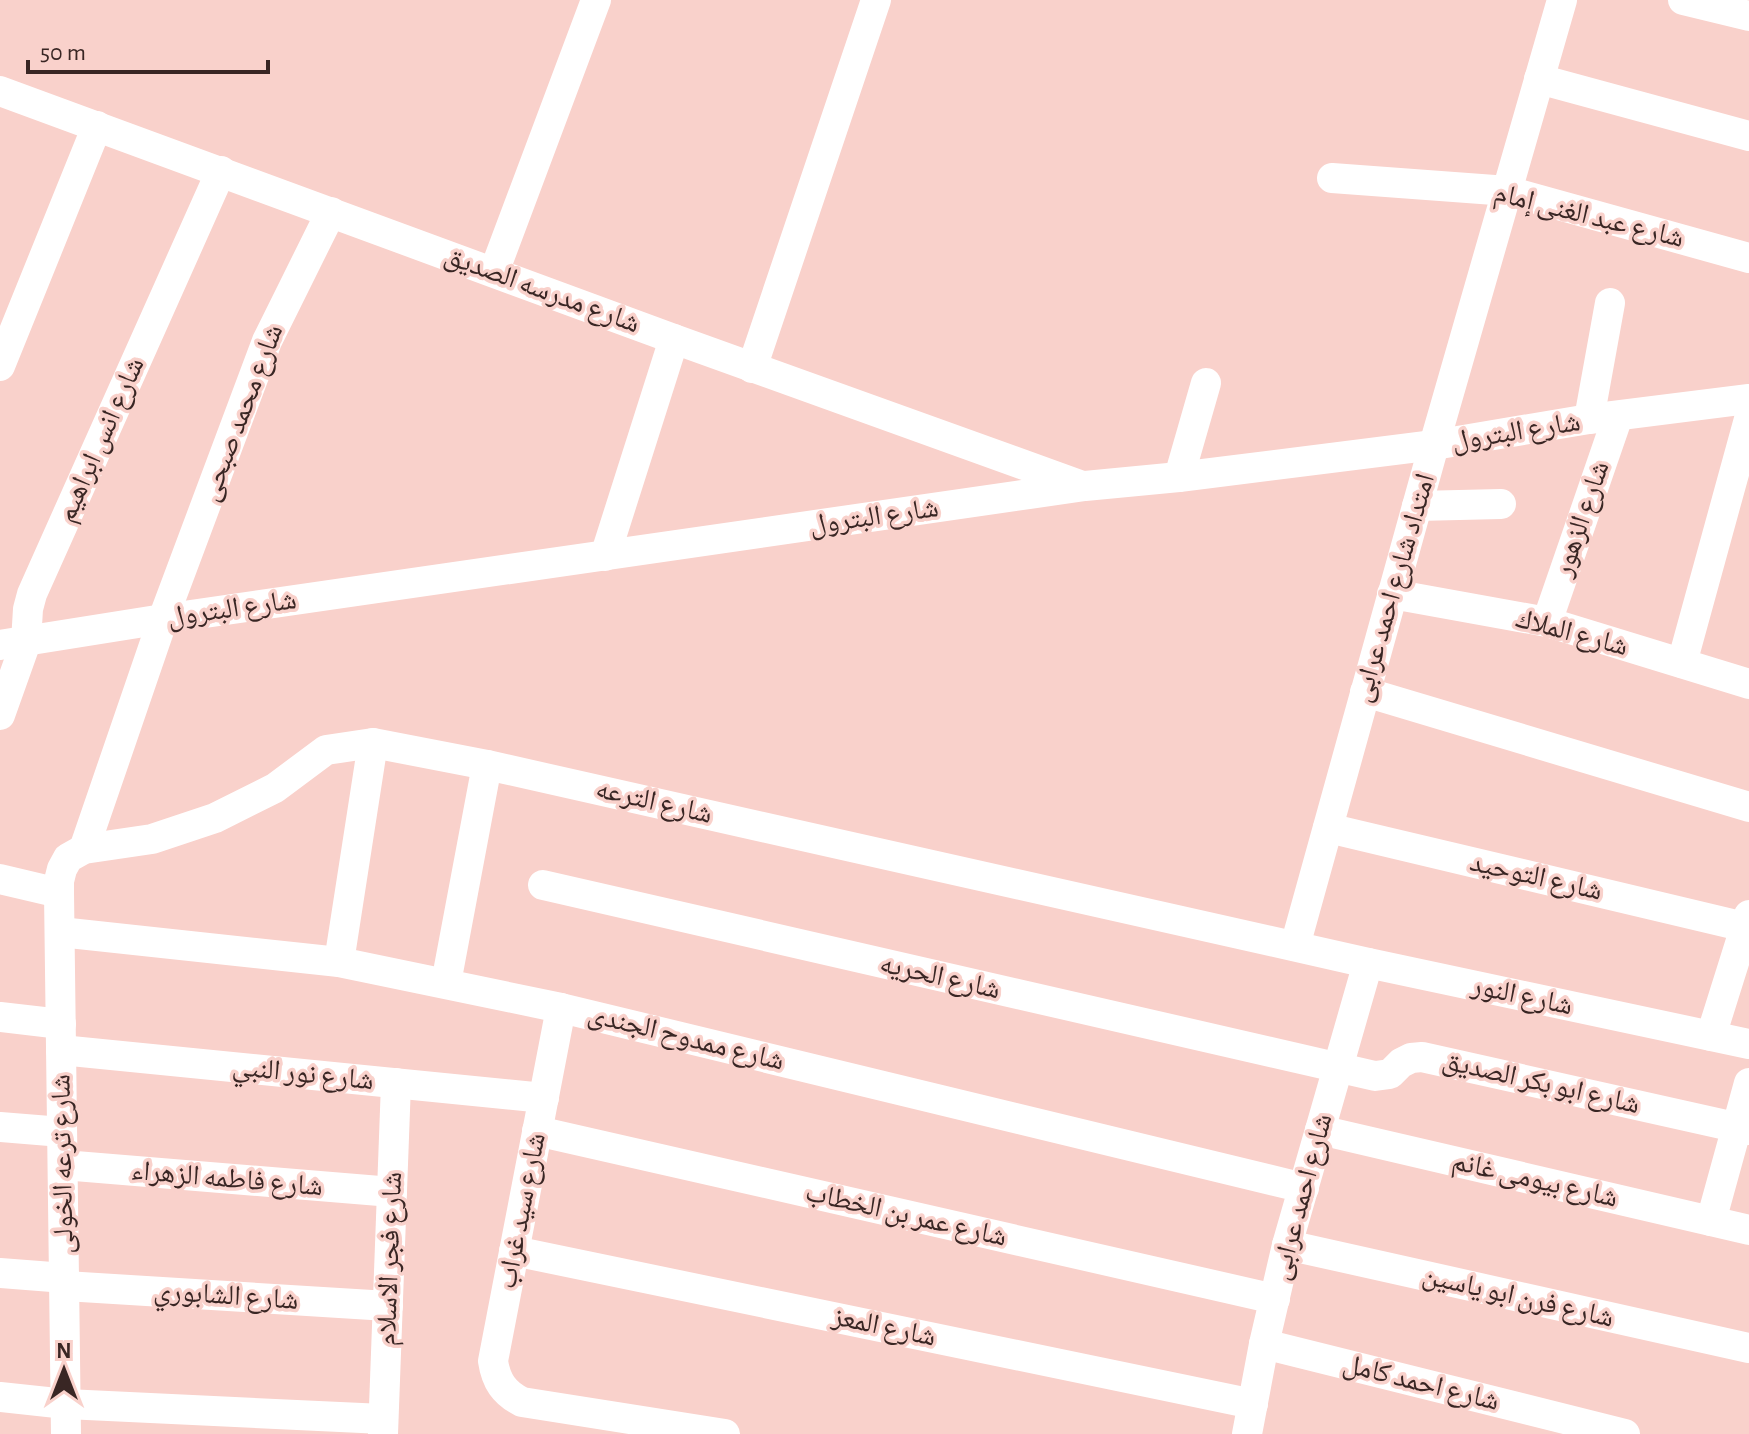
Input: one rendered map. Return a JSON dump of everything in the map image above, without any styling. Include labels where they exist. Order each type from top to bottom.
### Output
[{"type":"street","points":[[494,272],[596,0]]},
{"type":"street","points":[[752,368],[876,0]]},
{"type":"street","name":"امتداد شارع احمد عرابى","points":[[1295,946],[1562,0]]},
{"type":"street","points":[[1683,0],[1739,9]]},
{"type":"street","points":[[1539,79],[1749,136]]},
{"type":"street","name":"شارع مدرسه الصديق","points":[[0,91],[752,368],[1085,486]]},
{"type":"street","points":[[3,350],[97,126]]},
{"type":"street","name":"شارع انس ابراهيم","points":[[0,715],[13,643],[32,594],[221,171]]},
{"type":"street","name":"شارع عبد الغنى إمام","points":[[1332,178],[1508,191],[1749,258]]},
{"type":"street","name":"شارع محمد صبحى","points":[[163,619],[267,341],[331,212]]},
{"type":"street","name":"شارع الزهور","points":[[1547,622],[1603,418],[1610,303]]},
{"type":"street","points":[[605,556],[674,339]]},
{"type":"street","points":[[1179,477],[1206,383]]},
{"type":"street","name":"شارع البترول","points":[[13,643],[1085,486],[1434,445],[1749,399]]},
{"type":"street","points":[[1682,663],[1749,419]]},
{"type":"street","points":[[1417,506],[1501,504]]},
{"type":"street","name":"شارع الملاك","points":[[1392,594],[1547,622],[1749,684]]},
{"type":"street","points":[[0,879],[59,893],[62,869],[68,858],[84,849],[163,619]]},
{"type":"street","points":[[1365,692],[1749,807]]},
{"type":"street","points":[[339,962],[373,743]]},
{"type":"street","name":"شارع الترعه","points":[[84,849],[152,839],[215,818],[275,788],[326,750],[373,743],[487,765],[1295,946]]},
{"type":"street","points":[[446,983],[487,765]]},
{"type":"street","name":"شارع التوحيد","points":[[1328,828],[1747,921]]},
{"type":"street","name":"شارع الحريه","points":[[543,885],[1338,1069]]},
{"type":"street","name":"شارع ترعه الخولى","points":[[59,893],[66,1434]]},
{"type":"street","points":[[1711,1036],[1741,968],[1747,921]]},
{"type":"street","name":"شارع ممدوح الجندى","points":[[60,932],[339,962],[446,983],[561,1008],[1304,1188]]},
{"type":"street","name":"شارع النور","points":[[1295,946],[1749,1044]]},
{"type":"street","name":"شارع احمد عرابى","points":[[1247,1434],[1287,1245],[1368,963]]},
{"type":"street","name":"شارع سيد غراب","points":[[561,1008],[493,1361],[495,1375],[510,1396],[522,1402],[651,1428]]},
{"type":"street","name":"شارع نور النبي","points":[[0,1017],[61,1037],[396,1083],[544,1098]]},
{"type":"street","name":"شارع ابو بكر الصديق","points":[[1338,1069],[1375,1076],[1390,1074],[1401,1063],[1422,1057],[1743,1128]]},
{"type":"street","name":"شارع فجر الاسلام","points":[[383,1427],[396,1083]]},
{"type":"street","points":[[1711,1221],[1743,1128],[1749,1083]]},
{"type":"street","points":[[0,1127],[62,1132]]},
{"type":"street","name":"شارع بيومى غانم","points":[[1320,1130],[1749,1230]]},
{"type":"street","name":"شارع عمر بن الخطاب","points":[[537,1131],[1275,1299]]},
{"type":"street","name":"شارع فاطمه الزهراء","points":[[63,1165],[392,1192]]},
{"type":"street","name":"شارع فرن ابو ياسين","points":[[1287,1245],[1749,1348]]},
{"type":"street","name":"شارع المعز","points":[[514,1251],[1253,1404]]},
{"type":"street","name":"شارع الشابوري","points":[[0,1273],[65,1282],[388,1306]]},
{"type":"street","name":"شارع احمد كامل","points":[[1264,1344],[1625,1434]]},
{"type":"street","points":[[0,1397],[383,1427]]},
{"type":"street","points":[[651,1428],[725,1434]]}]
